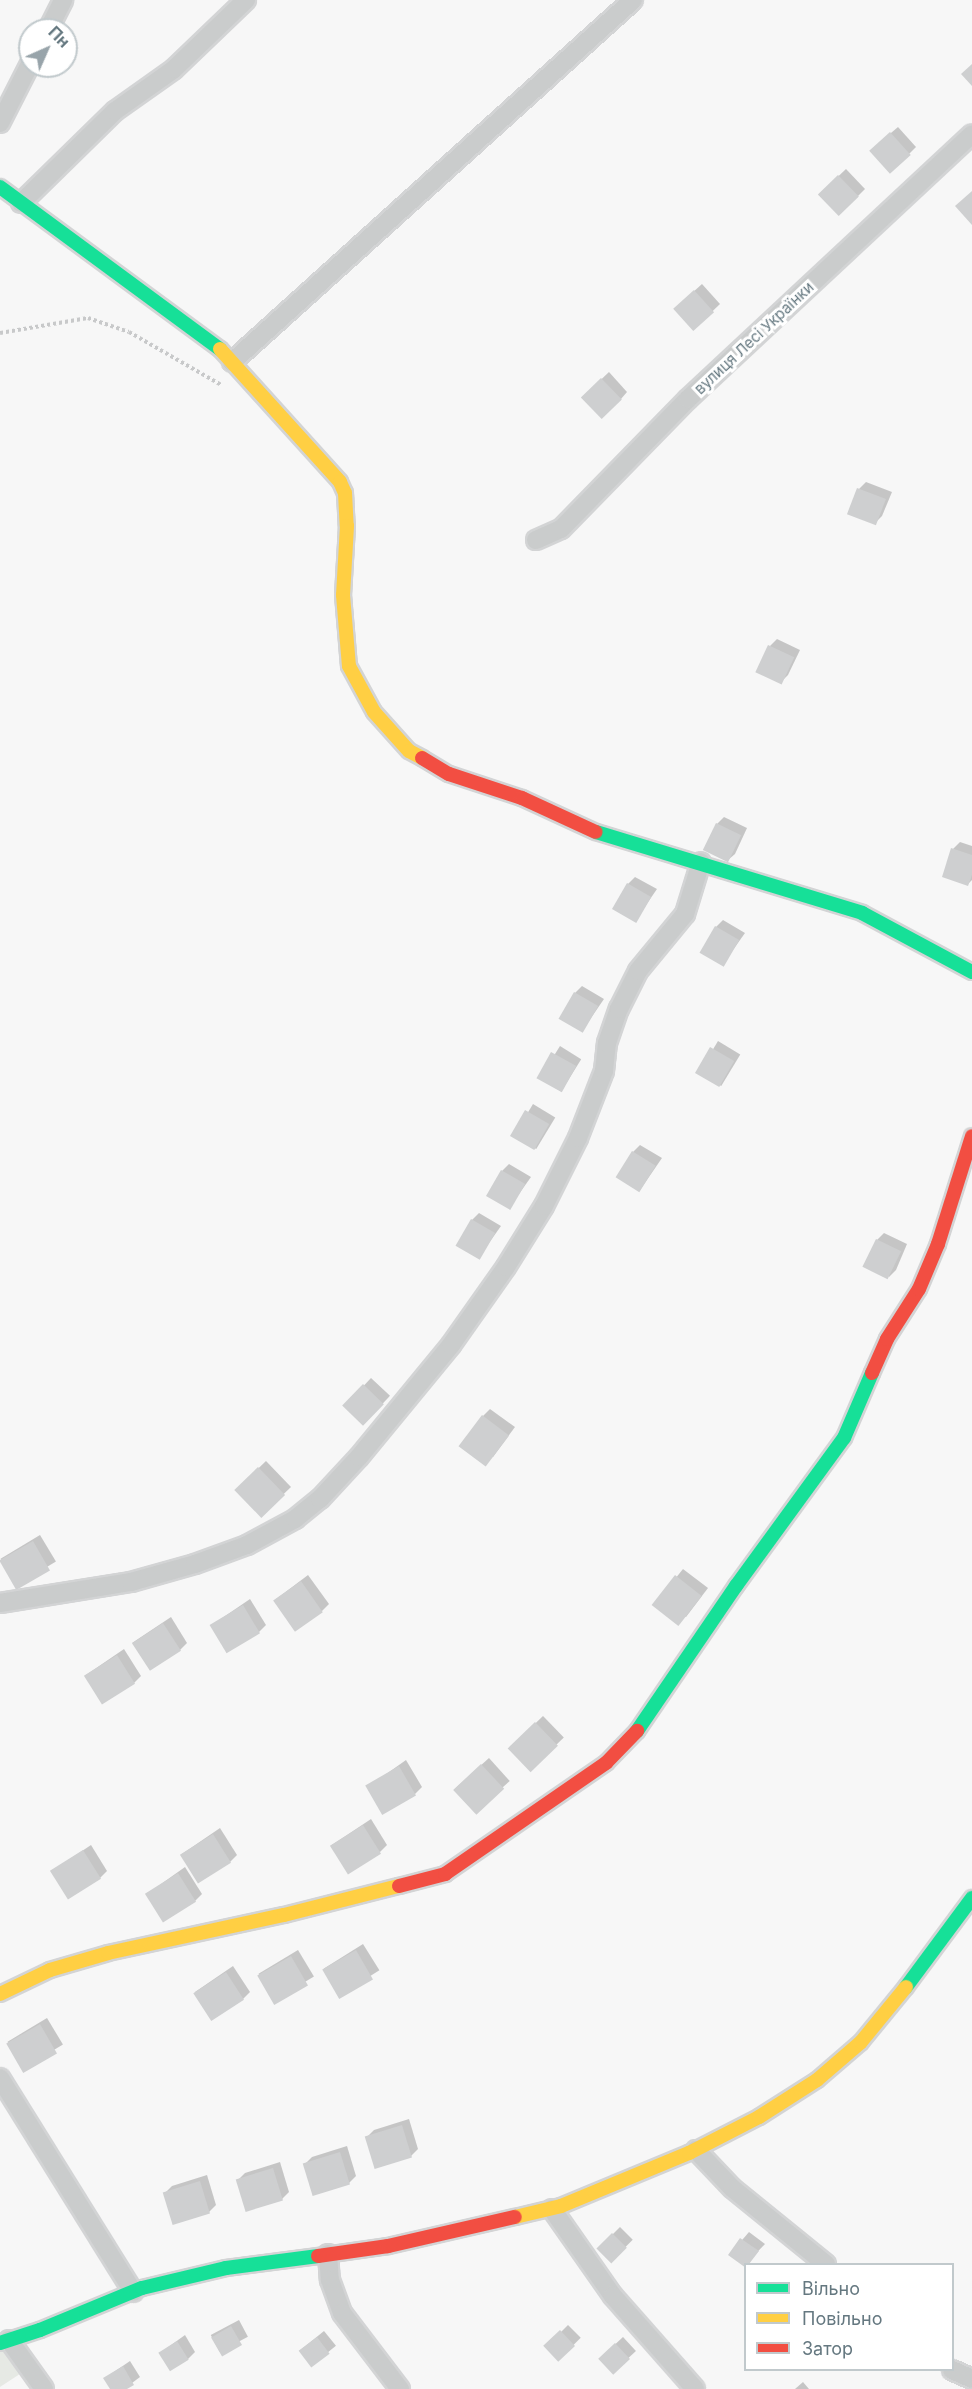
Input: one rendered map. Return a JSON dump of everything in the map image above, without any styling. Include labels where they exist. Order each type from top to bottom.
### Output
[{"type":"street","points":[[54,18],[63,0]]},
{"type":"street","points":[[21,203],[115,111],[174,69],[246,0]]},
{"type":"street","points":[[232,362],[633,0]]},
{"type":"street","points":[[0,123],[23,78]]},
{"type":"street","name":"вулиця Лесі Українки","points":[[536,540],[561,529],[688,399],[972,134]]},
{"type":"street","points":[[0,187],[223,351],[286,425],[340,482],[345,493],[347,526],[343,595],[344,631],[349,666],[374,712],[409,751],[449,774],[522,798],[597,832],[862,913],[972,972]]},
{"type":"street","points":[[0,1603],[131,1582],[195,1564],[247,1545],[295,1519],[320,1499],[359,1456],[451,1345],[506,1267],[544,1206],[578,1138],[604,1071],[607,1043],[619,1009],[638,971],[685,914],[701,862]]},
{"type":"street","points":[[0,1994],[50,1970],[108,1953],[284,1915],[445,1874],[606,1763],[634,1736],[736,1586],[844,1438],[887,1339],[919,1289],[938,1244],[958,1172],[972,1136]]},
{"type":"street","points":[[44,2389],[4,2342],[133,2292],[226,2268],[388,2246],[552,2209],[696,2150],[759,2117],[817,2080],[861,2042],[920,1971],[972,1898]]},
{"type":"street","points":[[0,2078],[133,2292]]},
{"type":"street","points":[[696,2150],[732,2188],[824,2263]]},
{"type":"street","points":[[552,2209],[613,2296],[695,2389]]},
{"type":"street","points":[[328,2254],[330,2280],[342,2313],[400,2389]]},
{"type":"street","points":[[954,2371],[972,2379]]},
{"type":"path","points":[[0,333],[88,318],[129,332],[223,386]]},
{"type":"shaded area","points":[[0,2343],[29,2368],[0,2387]]},
{"type":"building","points":[[972,64],[972,86],[961,74]]},
{"type":"building","points":[[890,132],[911,155],[890,174],[869,151]]},
{"type":"building","points":[[838,175],[859,197],[839,216],[818,194]]},
{"type":"building","points":[[972,191],[972,225],[955,206]]},
{"type":"building","points":[[694,290],[714,312],[693,331],[673,309]]},
{"type":"building","points":[[601,378],[622,400],[602,419],[581,397]]},
{"type":"building","points":[[857,488],[886,499],[876,525],[847,514]]},
{"type":"building","points":[[768,645],[794,657],[782,684],[755,672]]},
{"type":"building","points":[[716,823],[741,835],[728,862],[703,850]]},
{"type":"building","points":[[951,848],[972,855],[972,875],[968,886],[942,877]]},
{"type":"building","points":[[627,883],[651,897],[636,923],[612,909]]},
{"type":"building","points":[[715,926],[739,940],[724,967],[700,953]]},
{"type":"building","points":[[574,992],[598,1006],[583,1033],[558,1019]]},
{"type":"building","points":[[710,1047],[734,1061],[719,1087],[695,1073]]},
{"type":"building","points":[[551,1052],[576,1066],[562,1092],[536,1078]]},
{"type":"building","points":[[525,1110],[549,1124],[534,1150],[510,1136]]},
{"type":"building","points":[[632,1151],[656,1166],[639,1192],[616,1177]]},
{"type":"building","points":[[501,1170],[525,1184],[510,1210],[486,1196]]},
{"type":"building","points":[[471,1219],[495,1233],[480,1260],[456,1246]]},
{"type":"building","points":[[876,1239],[901,1251],[888,1279],[862,1267]]},
{"type":"building","points":[[363,1384],[384,1404],[363,1426],[342,1406]]},
{"type":"building","points":[[482,1415],[509,1435],[486,1467],[459,1446]]},
{"type":"building","points":[[258,1467],[285,1495],[261,1518],[234,1490]]},
{"type":"building","points":[[33,1541],[50,1570],[16,1590],[0,1560]]},
{"type":"building","points":[[675,1575],[702,1596],[678,1626],[652,1605]]},
{"type":"building","points":[[301,1581],[323,1612],[295,1632],[273,1601]]},
{"type":"building","points":[[243,1605],[260,1633],[227,1653],[210,1625]]},
{"type":"building","points":[[163,1623],[181,1651],[150,1671],[132,1643]]},
{"type":"building","points":[[117,1655],[135,1684],[102,1705],[84,1676]]},
{"type":"building","points":[[535,1722],[558,1746],[531,1772],[508,1748]]},
{"type":"building","points":[[481,1764],[504,1789],[476,1815],[453,1790]]},
{"type":"building","points":[[399,1766],[416,1795],[382,1815],[365,1785]]},
{"type":"building","points":[[363,1825],[381,1854],[348,1875],[330,1846]]},
{"type":"building","points":[[213,1834],[231,1863],[198,1884],[180,1855]]},
{"type":"building","points":[[83,1850],[101,1879],[68,1900],[50,1871]]},
{"type":"building","points":[[178,1873],[196,1902],[163,1923],[145,1894]]},
{"type":"building","points":[[356,1950],[373,1979],[339,1999],[322,1969]]},
{"type":"building","points":[[291,1956],[308,1985],[274,2005],[257,1976]]},
{"type":"building","points":[[226,1972],[244,2000],[211,2021],[193,1993]]},
{"type":"building","points":[[40,2024],[57,2053],[23,2073],[6,2044]]},
{"type":"building","points":[[402,2125],[412,2158],[375,2169],[365,2136]]},
{"type":"building","points":[[340,2152],[350,2185],[313,2196],[303,2163]]},
{"type":"building","points":[[273,2168],[283,2201],[246,2212],[236,2179]]},
{"type":"building","points":[[200,2181],[210,2214],[173,2225],[163,2192]]},
{"type":"building","points":[[612,2233],[627,2248],[611,2263],[596,2249]]},
{"type":"building","points":[[740,2238],[759,2251],[750,2263],[744,2263],[744,2267],[728,2255]]},
{"type":"building","points":[[231,2326],[242,2345],[222,2357],[211,2338]]},
{"type":"building","points":[[560,2330],[575,2346],[558,2362],[543,2346]]},
{"type":"building","points":[[317,2337],[330,2354],[311,2368],[299,2351]]},
{"type":"building","points":[[177,2341],[189,2360],[170,2371],[158,2353]]},
{"type":"building","points":[[615,2343],[630,2359],[613,2375],[598,2359]]},
{"type":"building","points":[[123,2366],[134,2385],[127,2389],[110,2389],[103,2378]]},
{"type":"traffic: fast","points":[[0,187],[220,349]]},
{"type":"traffic: fast","points":[[596,832],[862,913],[972,972]]},
{"type":"traffic: fast","points":[[637,1731],[736,1586],[844,1438],[872,1373]]},
{"type":"traffic: fast","points":[[906,1987],[972,1898]]},
{"type":"traffic: fast","points":[[0,2343],[40,2330],[142,2288],[226,2268],[318,2256]]},
{"type":"traffic: slow","points":[[220,349],[340,482],[345,493],[347,526],[343,595],[349,666],[374,712],[409,751],[422,758]]},
{"type":"traffic: slow","points":[[0,1994],[50,1970],[108,1953],[284,1915],[399,1886]]},
{"type":"traffic: slow","points":[[515,2217],[561,2206],[689,2153],[759,2117],[817,2080],[861,2042],[906,1987]]},
{"type":"traffic: jam","points":[[422,758],[449,774],[522,798],[596,832]]},
{"type":"traffic: jam","points":[[872,1373],[887,1339],[919,1289],[938,1244],[972,1136]]},
{"type":"traffic: jam","points":[[399,1886],[445,1874],[606,1763],[637,1731]]},
{"type":"traffic: jam","points":[[318,2256],[388,2246],[515,2217]]}]
